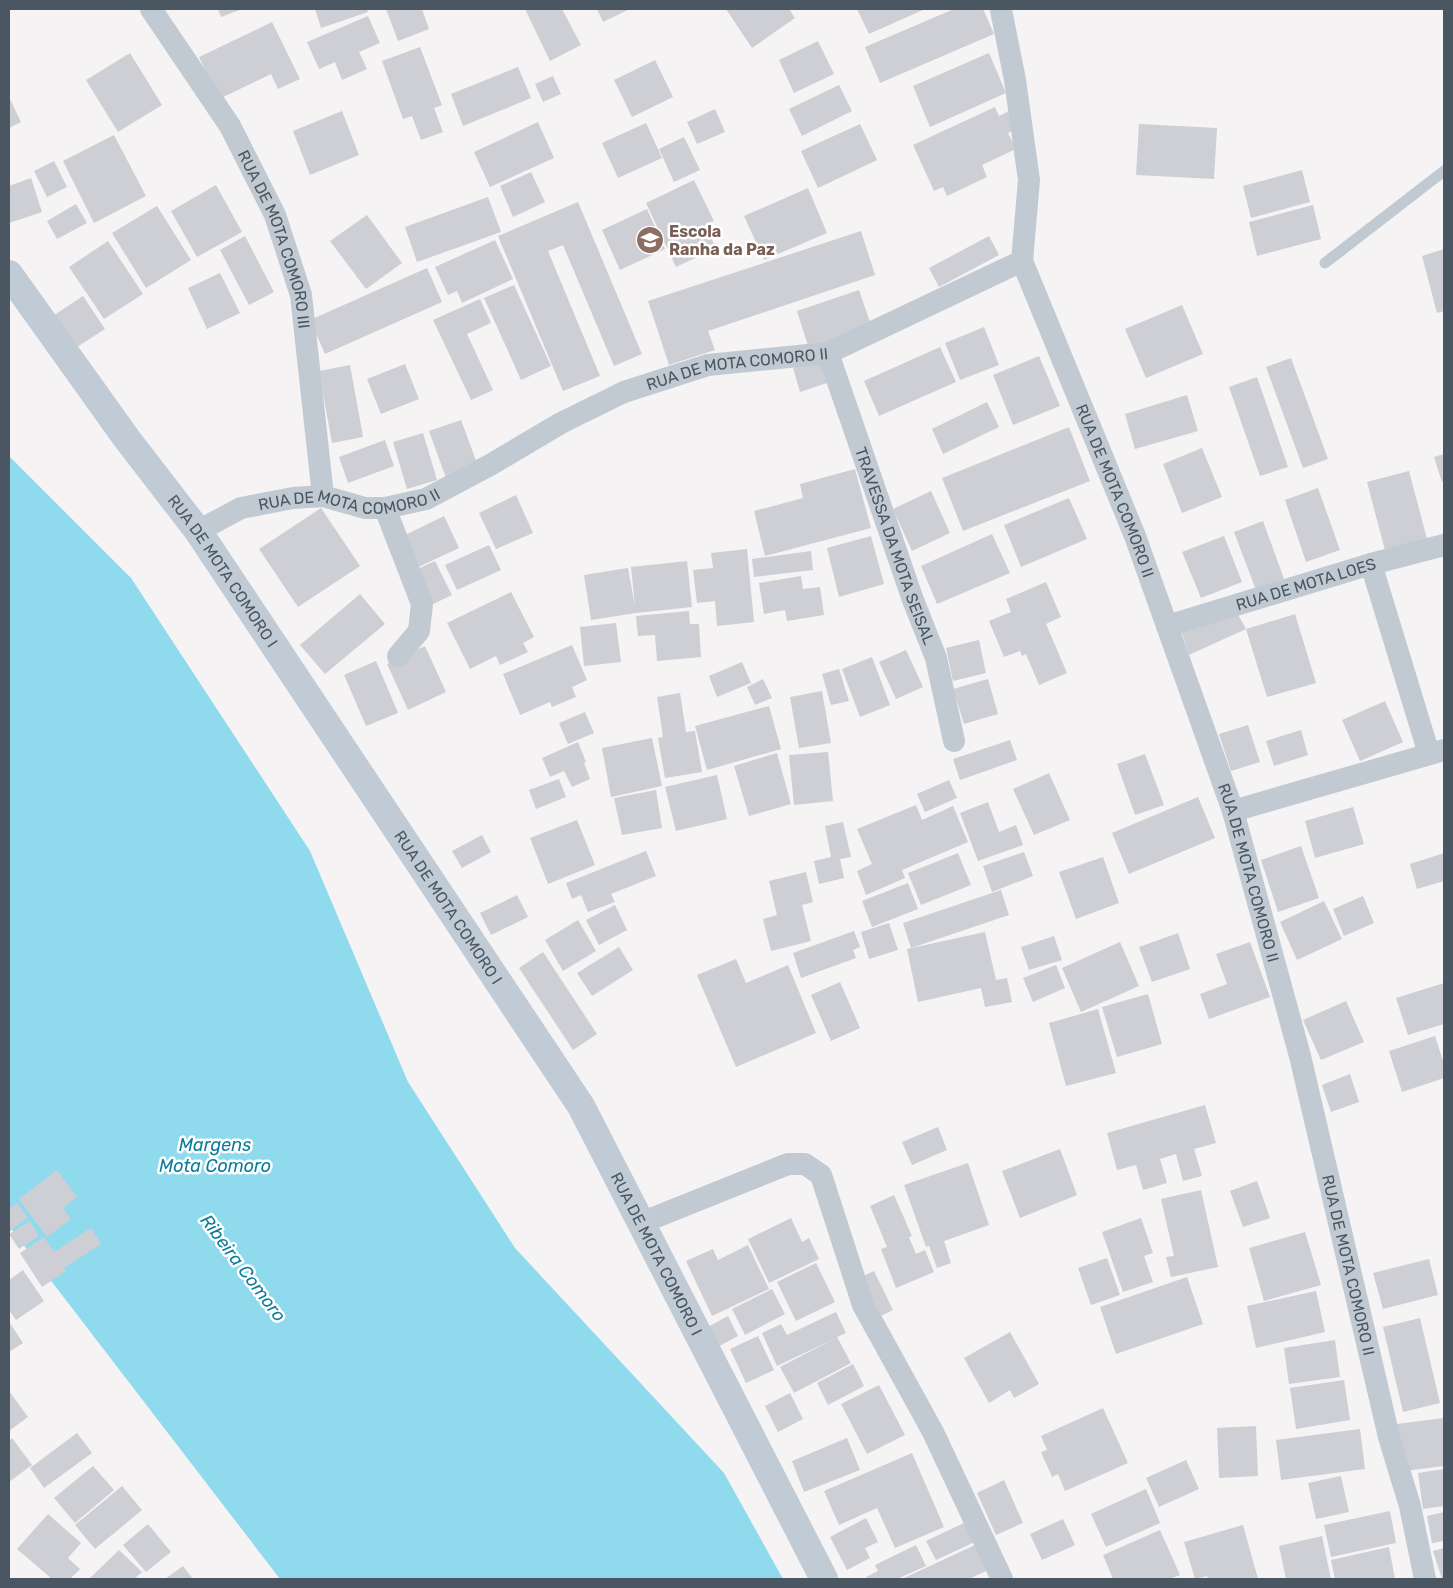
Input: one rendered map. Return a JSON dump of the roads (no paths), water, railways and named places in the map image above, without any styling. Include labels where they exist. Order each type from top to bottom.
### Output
[{"type":"street","name":"RUA DE MOTA COMORO III","points":[[151,9],[230,126],[275,215],[301,295],[323,496]]},
{"type":"street","points":[[1001,10],[1015,80],[1029,180],[1022,261]]},
{"type":"street","name":"RUA DE MOTA COMORO II","points":[[198,531],[241,508],[293,498],[323,496],[365,508],[385,508],[426,499],[490,465],[561,423],[624,392],[708,365],[828,353],[1022,261],[1135,536],[1233,811],[1300,1056],[1390,1437],[1410,1506],[1425,1579]]},
{"type":"street","name":"RUA DE MOTA COMORO I","points":[[9,274],[127,439],[198,531],[581,1106],[824,1579]]},
{"type":"street","name":"TRAVESSA DA MOTA SEISAL","points":[[828,353],[913,600],[936,658],[954,741]]},
{"type":"street","points":[[385,508],[422,604],[419,631],[398,656]]},
{"type":"street","name":"RUA DE MOTA LOES","points":[[1167,626],[1371,564],[1444,545]]},
{"type":"street","points":[[1233,811],[1437,752],[1371,564]]},
{"type":"street","points":[[641,1223],[788,1164],[805,1164],[821,1176],[863,1305],[933,1432],[1002,1579]]},
{"type":"lane","points":[[1325,263],[1444,171]]},
{"type":"water","name":"Margens Mota Comoro","points":[[9,456],[131,578],[310,851],[408,1082],[515,1248],[724,1473],[783,1579],[280,1579],[9,1226]]},
{"type":"place","name":"Escola Ranha da Paz","points":[[650,240]]},
{"type":"water label","name":"Ribeira Comoro","points":[[243,1268]]}]
